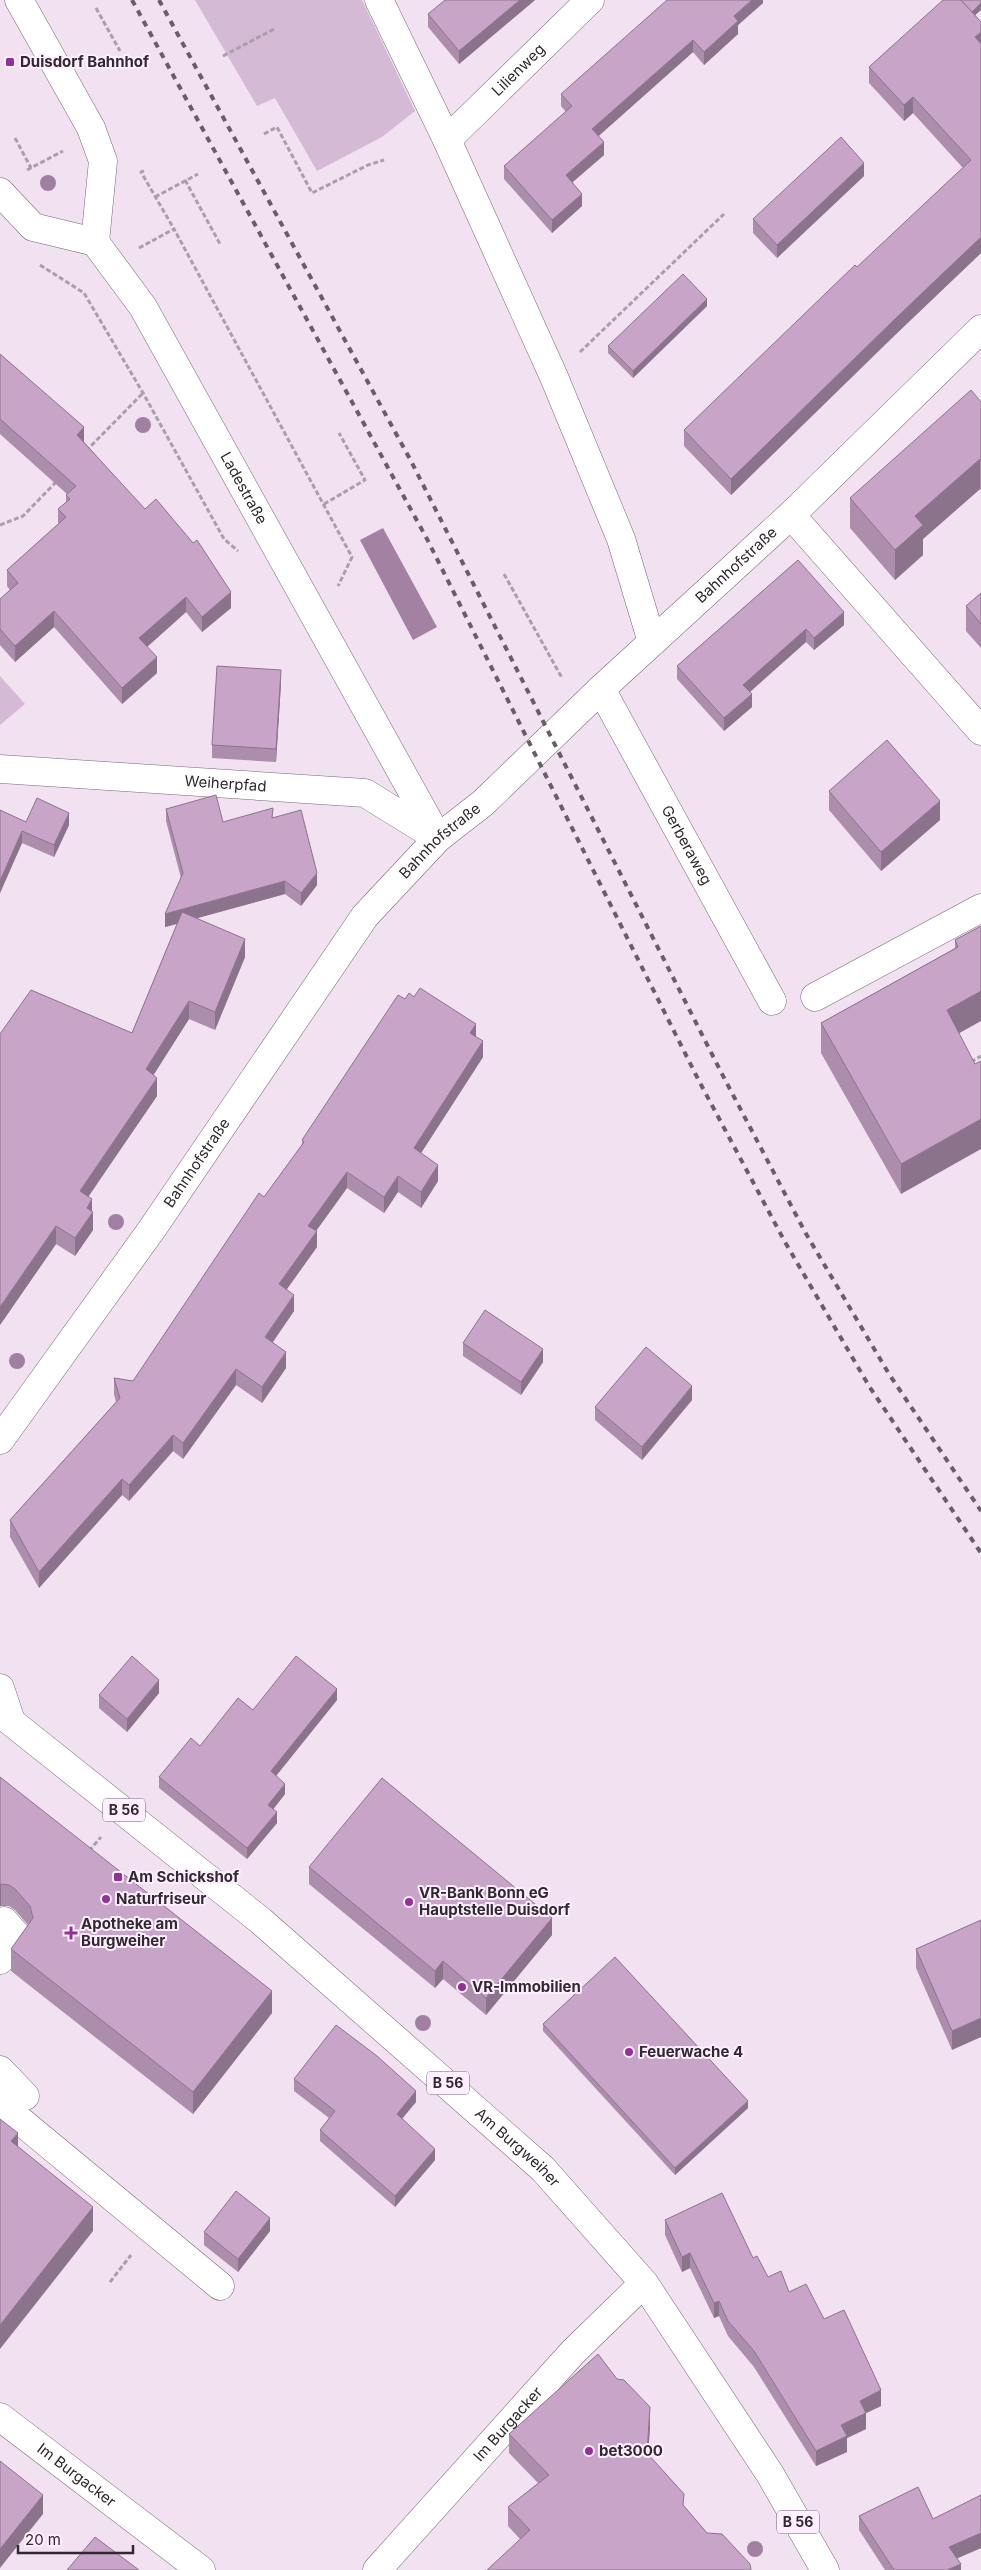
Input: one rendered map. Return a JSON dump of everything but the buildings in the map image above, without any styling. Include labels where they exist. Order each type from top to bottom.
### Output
[{"type":"street","points":[[0,192],[33,227],[95,242],[103,162],[91,128],[19,0]]},
{"type":"street","points":[[379,0],[447,140],[554,377],[620,540],[652,642]]},
{"type":"street","name":"Lilienweg","points":[[447,140],[590,0]]},
{"type":"street","name":"Ladestraße","points":[[95,242],[143,308],[438,838]]},
{"type":"street","name":"Bahnhofstraße","points":[[0,1440],[152,1229],[365,916],[438,838],[483,803],[591,698],[791,515],[981,329]]},
{"type":"street","points":[[791,515],[981,730]]},
{"type":"street","name":"Gerberaweg","points":[[591,698],[772,1001]]},
{"type":"street","name":"Weiherpfad","points":[[0,769],[365,793],[438,838]]},
{"type":"street","points":[[815,997],[981,908]]},
{"type":"street","points":[[0,1688],[6,1717]]},
{"type":"street","name":"Am Burgweiher","points":[[6,1717],[261,1921],[449,2084],[543,2169],[644,2283],[770,2474],[825,2570]]},
{"type":"street","points":[[0,1960],[18,1937],[4,1921]]},
{"type":"street","points":[[0,2070],[12,2100],[220,2286]]},
{"type":"street","name":"Im Burgacker","points":[[378,2570],[573,2352],[644,2283]]},
{"type":"street","name":"Im Burgacker","points":[[0,2417],[201,2570]]},
{"type":"path","points":[[96,8],[120,51]]},
{"type":"path","points":[[223,56],[276,28]]},
{"type":"path","points":[[264,134],[277,127],[312,193],[368,165],[384,160]]},
{"type":"path","points":[[15,138],[31,168],[62,152]]},
{"type":"path","points":[[144,171],[142,172],[155,197],[324,504],[365,480],[339,433]]},
{"type":"path","points":[[155,197],[198,174]]},
{"type":"path","points":[[185,180],[220,244]]},
{"type":"path","points":[[554,377],[724,214]]},
{"type":"path","points":[[95,242],[134,250],[174,230]]},
{"type":"path","points":[[33,261],[84,293],[143,393],[83,454]]},
{"type":"path","points":[[0,525],[23,516],[63,475]]},
{"type":"path","points":[[504,574],[550,660],[591,698]]},
{"type":"path","points":[[964,1065],[981,1056]]},
{"type":"shaded area","points":[[195,0],[362,0],[415,111],[382,137],[317,171],[275,98],[257,106]]},
{"type":"shaded area","points":[[383,528],[437,627],[413,640],[360,540]]},
{"type":"shaded area","points":[[0,676],[25,704],[0,725]]},
{"type":"railway","points":[[132,0],[427,539],[699,1081],[785,1242],[869,1386],[981,1553]]},
{"type":"railway","points":[[159,0],[411,461],[721,1072],[805,1232],[889,1374],[981,1511]]},
{"type":"place","name":"Duisdorf Bahnhof","points":[[10,62]]},
{"type":"place","name":"Am Schickshof","points":[[118,1877]]},
{"type":"place","name":"Naturfriseur","points":[[106,1899]]},
{"type":"place","name":"VR-Bank Bonn eG Hauptstelle Duisdorf","points":[[409,1902]]},
{"type":"place","name":"Apotheke am Burgweiher","points":[[71,1933]]},
{"type":"place","name":"VR-Immobilien","points":[[462,1987]]},
{"type":"place","name":"Feuerwache 4","points":[[629,2052]]},
{"type":"place","name":"bet3000","points":[[589,2451]]}]
